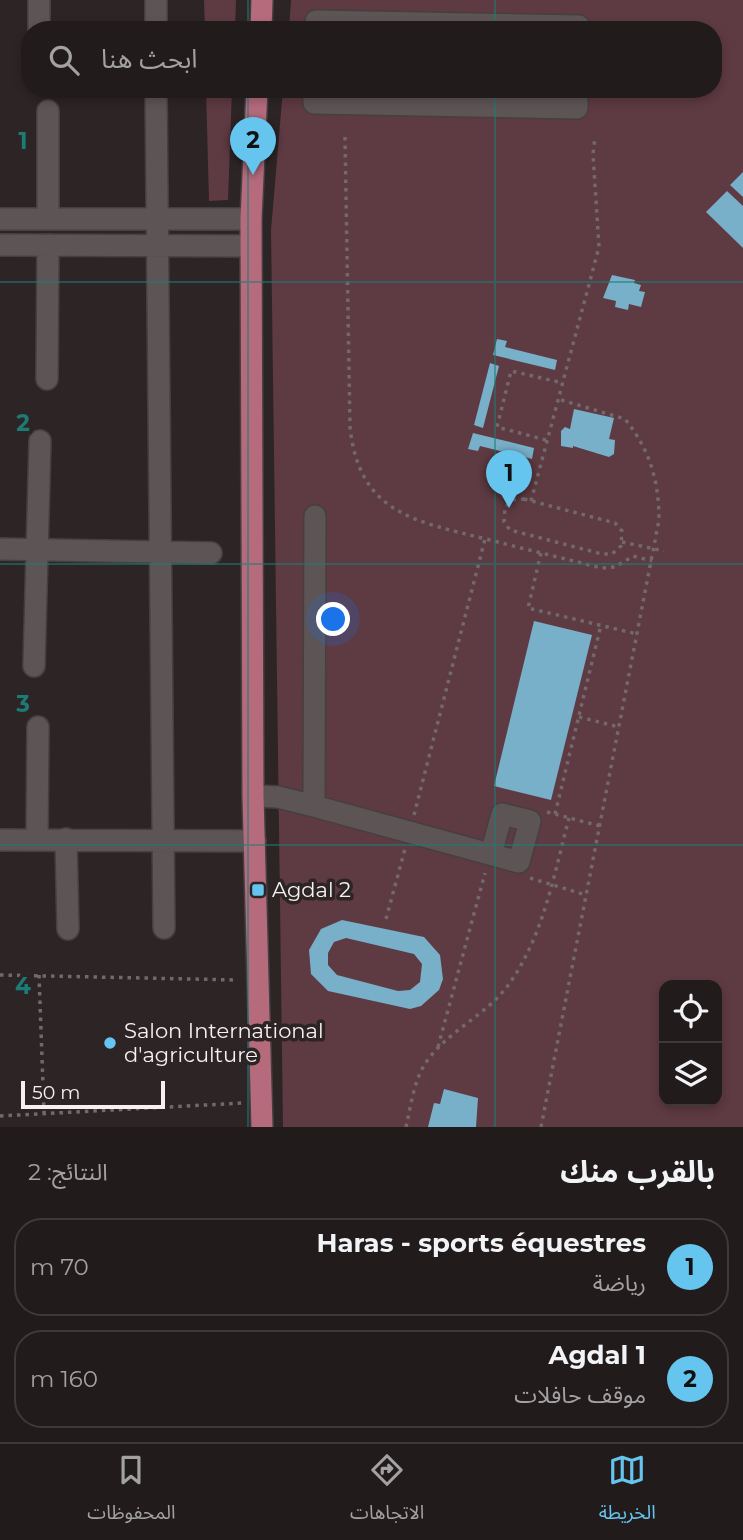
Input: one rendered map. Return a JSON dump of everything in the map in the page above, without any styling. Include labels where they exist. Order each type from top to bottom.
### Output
[{"type":"main road","points":[[261,21],[262,0]]},
{"type":"main road","points":[[257,98],[251,219],[253,796],[262,1127]]},
{"type":"street","points":[[39,0],[39,21]]},
{"type":"street","points":[[156,0],[156,21]]},
{"type":"street","points":[[156,98],[164,928]]},
{"type":"street","points":[[314,98],[314,103],[577,108],[578,98]]},
{"type":"street","points":[[48,111],[48,218]]},
{"type":"street","points":[[0,219],[251,219]]},
{"type":"street","points":[[0,245],[251,246]]},
{"type":"street","points":[[47,379],[48,245]]},
{"type":"street","points":[[34,666],[40,441]]},
{"type":"street","points":[[314,516],[314,806]]},
{"type":"street","points":[[0,549],[211,553]]},
{"type":"street","points":[[37,840],[38,727]]},
{"type":"street","points":[[253,796],[278,797],[491,854]]},
{"type":"street","points":[[66,839],[68,929]]},
{"type":"street","points":[[0,840],[255,841]]},
{"type":"path","points":[[345,137],[350,427],[356,464],[373,492],[401,515],[416,522],[601,568],[615,567],[633,556],[652,561]]},
{"type":"path","points":[[531,501],[599,247],[595,137]]},
{"type":"path","points":[[547,440],[497,427],[511,371],[563,383]]},
{"type":"path","points":[[541,1127],[659,520],[658,490],[650,460],[635,432],[621,416],[558,399]]},
{"type":"path","points":[[513,500],[531,501],[615,523],[622,531],[622,542],[612,554],[602,554],[510,530],[503,522],[505,507],[513,500]]},
{"type":"path","points":[[386,919],[485,539]]},
{"type":"path","points":[[622,542],[664,551]]},
{"type":"path","points":[[541,553],[528,608],[637,634]]},
{"type":"path","points":[[555,814],[601,625]]},
{"type":"path","points":[[579,717],[619,727]]},
{"type":"path","points":[[406,1127],[419,1074],[438,1048],[484,1012],[516,974],[535,938],[569,818]]},
{"type":"path","points":[[438,1048],[491,854]]},
{"type":"path","points":[[526,877],[586,895]]},
{"type":"path","points":[[0,975],[258,981]]},
{"type":"path","points":[[39,975],[44,1113]]},
{"type":"path","points":[[0,1116],[263,1102]]},
{"type":"shaded area","points":[[204,0],[236,0],[235,21],[205,21]]},
{"type":"shaded area","points":[[291,0],[743,0],[743,1127],[283,1127],[271,230],[282,98],[722,98],[722,21],[290,21]]},
{"type":"shaded area","points":[[206,98],[232,98],[228,200],[209,201]]},
{"type":"building","points":[[743,172],[743,197],[730,185]]},
{"type":"building","points":[[727,191],[743,206],[743,248],[706,212]]},
{"type":"building","points":[[612,275],[635,280],[634,283],[641,285],[639,291],[645,292],[641,307],[629,304],[628,310],[615,307],[616,301],[603,298]]},
{"type":"building","points":[[497,339],[507,341],[505,347],[557,360],[555,370],[493,355]]},
{"type":"building","points":[[490,363],[499,366],[483,428],[474,425]]},
{"type":"building","points":[[574,409],[614,418],[609,439],[615,440],[614,454],[609,457],[573,446],[561,446],[561,431],[565,427],[570,429]]},
{"type":"building","points":[[473,433],[534,448],[532,459],[480,446],[478,451],[468,449]]},
{"type":"building","points":[[534,621],[592,635],[551,800],[494,786]]},
{"type":"building","points":[[342,920],[424,937],[440,955],[443,979],[439,990],[421,1006],[410,1009],[328,991],[311,974],[309,950],[321,929]],"holes":[[[346,938],[414,954],[422,964],[420,982],[410,990],[398,991],[337,975],[328,965],[328,953],[334,942]]]},
{"type":"building","points":[[444,1089],[478,1098],[476,1127],[428,1127],[434,1103],[440,1104]]},
{"type":"place","name":"Agdal 1","points":[[253,175]]},
{"type":"place","name":"Haras - sports équestres","points":[[509,508]]},
{"type":"place","name":"Agdal 2","points":[[258,890]]},
{"type":"place","name":"Salon International d'agriculture","points":[[110,1043]]}]
